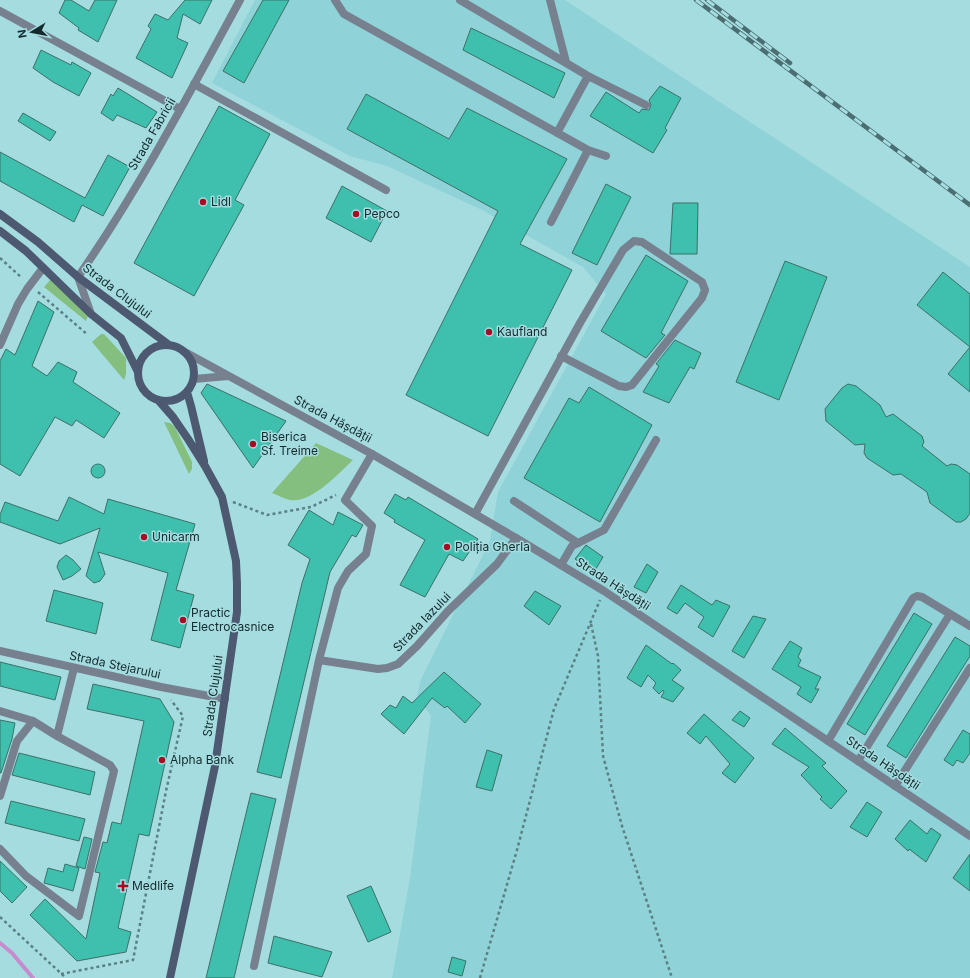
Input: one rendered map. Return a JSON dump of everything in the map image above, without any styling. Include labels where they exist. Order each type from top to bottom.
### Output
[{"type":"main road","name":"Strada Clujului","points":[[0,214],[38,242],[78,277],[169,345],[183,351]]},
{"type":"main road","name":"Strada Clujului","points":[[0,231],[26,251],[91,314],[121,338],[138,372],[141,387],[152,398],[159,401],[173,417],[205,466],[222,497],[236,561],[237,612],[214,766],[170,978]]},
{"type":"main road","points":[[138,372],[139,364],[148,352],[154,348],[169,345]]},
{"type":"main road","points":[[159,401],[166,402],[174,400],[187,392],[191,386],[194,379],[192,363],[183,351]]},
{"type":"main road","name":"Strada Clujului","points":[[187,392],[192,406],[205,466]]},
{"type":"street","name":"Strada Fabricii","points":[[78,277],[110,227],[180,109],[240,0]]},
{"type":"street","points":[[335,0],[344,14],[588,150],[606,156]]},
{"type":"street","points":[[460,0],[588,76],[646,105]]},
{"type":"street","points":[[550,0],[566,62]]},
{"type":"street","points":[[0,11],[180,109]]},
{"type":"street","points":[[557,133],[588,76]]},
{"type":"street","points":[[194,84],[386,190]]},
{"type":"street","points":[[551,222],[588,150]]},
{"type":"street","points":[[475,514],[561,356],[623,250],[634,241],[642,242],[702,282],[705,290],[702,298],[632,385],[626,387],[618,386],[561,356]]},
{"type":"street","points":[[0,345],[18,304],[43,268]]},
{"type":"street","points":[[78,277],[91,314]]},
{"type":"street","name":"Strada Hășdății","points":[[183,351],[372,454],[604,591],[970,836]]},
{"type":"street","points":[[194,379],[228,376]]},
{"type":"street","points":[[561,565],[572,546],[604,530],[656,440]]},
{"type":"street","points":[[254,966],[319,660],[338,588],[348,571],[366,554],[368,547],[372,526],[345,500],[372,454]]},
{"type":"street","points":[[514,501],[578,543]]},
{"type":"street","name":"Strada Iazului","points":[[319,660],[378,669],[388,668],[398,664],[417,646],[448,611],[497,564],[516,538]]},
{"type":"street","points":[[828,741],[914,598],[917,596],[922,597],[970,626]]},
{"type":"street","points":[[858,761],[950,614]]},
{"type":"street","name":"Strada Stejarului","points":[[0,651],[161,687],[225,699]]},
{"type":"street","points":[[57,736],[74,668]]},
{"type":"street","points":[[895,786],[970,668]]},
{"type":"street","points":[[0,711],[34,721],[57,736],[110,765],[114,771],[79,916],[26,876],[0,849]]},
{"type":"street","points":[[0,796],[17,741],[34,721]]},
{"type":"path","points":[[0,258],[88,335]]},
{"type":"path","points":[[222,497],[267,516],[311,507],[341,492],[351,490]]},
{"type":"path","points":[[480,978],[517,850],[554,709],[604,591]]},
{"type":"path","points":[[590,624],[598,656],[603,756],[622,826],[672,978]]},
{"type":"path","points":[[61,974],[133,960],[166,791],[183,716],[161,687]]},
{"type":"path","points":[[0,917],[66,978]]},
{"type":"shaded area","points":[[255,0],[565,0],[970,267],[970,978],[392,978],[410,878],[431,716],[417,696],[421,679],[490,541],[498,492],[606,294],[583,267],[482,210],[387,166],[350,156],[212,83]]},
{"type":"green space","points":[[50,280],[57,282],[89,313],[86,321],[44,287]]},
{"type":"green space","points":[[101,334],[104,334],[126,358],[126,374],[124,380],[92,342]]},
{"type":"green space","points":[[164,422],[170,423],[175,427],[192,462],[192,469],[189,474]]},
{"type":"green space","points":[[316,443],[353,460],[324,486],[307,497],[298,500],[290,500],[272,493]]},
{"type":"building","points":[[65,0],[71,0],[89,11],[95,0],[117,0],[98,42],[78,30],[79,28],[59,13]]},
{"type":"building","points":[[185,0],[212,0],[200,24],[183,14],[177,38],[188,43],[172,78],[136,58],[151,29],[148,26],[155,14],[168,20]]},
{"type":"building","points":[[263,0],[289,0],[244,83],[223,71]]},
{"type":"building","points":[[471,28],[565,73],[554,98],[463,50]]},
{"type":"building","points":[[41,50],[71,65],[72,62],[91,73],[79,96],[53,82],[33,68]]},
{"type":"building","points":[[660,86],[681,98],[665,128],[667,130],[653,153],[590,116],[606,92],[639,113],[642,109],[649,110],[651,105],[649,100]]},
{"type":"building","points":[[118,88],[157,112],[146,128],[117,115],[113,121],[101,113],[111,94],[113,96]]},
{"type":"building","points":[[366,94],[449,139],[467,108],[567,159],[520,244],[572,270],[488,436],[406,395],[498,211],[347,129]]},
{"type":"building","name":"Lidl","points":[[219,106],[270,134],[235,200],[244,205],[194,296],[134,263]]},
{"type":"building","points":[[23,113],[56,132],[50,141],[18,121]]},
{"type":"building","points":[[0,152],[85,198],[108,155],[130,167],[103,216],[82,205],[74,222],[0,181]]},
{"type":"building","points":[[606,184],[631,197],[597,265],[572,253]]},
{"type":"building","name":"Pepco","points":[[342,186],[387,211],[371,242],[326,218]]},
{"type":"building","points":[[673,203],[698,203],[697,254],[670,254]]},
{"type":"building","points":[[646,255],[688,281],[661,333],[665,335],[646,358],[601,331]]},
{"type":"building","points":[[785,261],[827,277],[779,400],[736,382]]},
{"type":"building","points":[[943,272],[970,294],[970,347],[917,305]]},
{"type":"building","points":[[38,301],[54,312],[32,366],[47,376],[58,362],[77,372],[73,382],[120,413],[104,438],[76,420],[72,426],[55,417],[20,476],[0,464],[0,361],[6,349],[15,355]]},
{"type":"building","points":[[675,340],[701,353],[694,369],[690,367],[669,403],[643,392],[659,366],[656,364]]},
{"type":"building","points":[[970,347],[970,392],[948,374]]},
{"type":"building","name":"Biserica Sf. Treime","points":[[207,384],[286,421],[253,468],[201,393]]},
{"type":"building","points":[[848,384],[856,386],[880,405],[886,417],[893,414],[922,436],[924,442],[922,446],[947,466],[951,464],[957,465],[970,474],[970,513],[966,519],[961,522],[956,522],[930,503],[927,492],[901,474],[893,475],[867,458],[864,453],[865,444],[855,445],[826,421],[825,409],[842,388]]},
{"type":"building","points":[[589,387],[652,425],[600,522],[524,478],[569,398],[579,403]]},
{"type":"building","points":[[95,464],[101,464],[105,468],[105,474],[101,478],[95,478],[91,474],[91,468]]},
{"type":"building","name":"Poliția Gherla","points":[[395,494],[406,500],[408,497],[478,539],[463,561],[449,554],[425,597],[400,585],[425,540],[394,522],[395,520],[384,513]]},
{"type":"building","points":[[69,497],[104,514],[108,499],[195,524],[176,590],[194,595],[180,648],[151,640],[168,573],[98,552],[105,574],[100,581],[94,583],[86,576],[100,528],[60,544],[0,522],[0,515],[5,502],[58,521]]},
{"type":"building","points":[[309,510],[333,525],[338,512],[363,525],[356,537],[352,535],[330,572],[281,778],[257,772],[302,583],[310,559],[288,545]]},
{"type":"building","points":[[586,545],[603,557],[594,572],[575,559]]},
{"type":"building","points":[[66,555],[81,569],[72,576],[63,580],[57,567],[59,561]]},
{"type":"building","points":[[647,564],[658,572],[646,593],[634,587]]},
{"type":"building","points":[[681,585],[712,605],[716,600],[730,606],[713,637],[698,627],[704,617],[685,603],[677,614],[667,608]]},
{"type":"building","points":[[54,590],[103,603],[96,634],[46,621]]},
{"type":"building","points":[[535,591],[561,606],[549,625],[524,606]]},
{"type":"building","points":[[914,613],[932,624],[865,735],[847,724]]},
{"type":"building","points":[[753,616],[766,619],[744,658],[732,651]]},
{"type":"building","points":[[955,637],[970,646],[970,656],[906,758],[887,746]]},
{"type":"building","points":[[790,641],[802,648],[798,657],[801,660],[798,666],[821,677],[815,689],[819,689],[811,703],[797,694],[801,687],[772,669]]},
{"type":"building","points":[[646,645],[681,670],[672,680],[684,688],[673,702],[661,697],[664,692],[663,690],[659,694],[653,688],[656,683],[648,675],[641,687],[627,678]]},
{"type":"building","points":[[0,662],[61,677],[55,700],[0,686]]},
{"type":"building","points":[[444,672],[481,704],[465,723],[447,706],[445,708],[432,698],[404,734],[381,714],[390,705],[396,708],[403,696],[412,703]]},
{"type":"building","points":[[93,684],[160,699],[174,722],[149,836],[139,834],[118,928],[131,932],[126,952],[77,961],[30,915],[45,899],[86,939],[100,873],[95,872],[103,842],[107,843],[112,822],[121,824],[144,721],[87,709]]},
{"type":"building","points":[[740,711],[750,718],[744,727],[732,720]]},
{"type":"building","points":[[704,714],[754,758],[735,783],[722,773],[730,764],[706,736],[700,744],[687,733]]},
{"type":"building","points":[[0,720],[15,723],[12,739],[1,773],[0,773]]},
{"type":"building","points":[[785,728],[826,763],[822,766],[847,791],[831,809],[820,799],[822,797],[801,775],[809,767],[772,744]]},
{"type":"building","points":[[963,730],[970,734],[970,753],[963,763],[957,760],[953,766],[944,760]]},
{"type":"building","points":[[487,750],[502,755],[492,791],[476,787]]},
{"type":"building","points":[[19,753],[95,772],[90,795],[12,775]]},
{"type":"building","points":[[251,793],[276,799],[234,978],[206,978]]},
{"type":"building","points":[[11,801],[85,819],[79,841],[5,823]]},
{"type":"building","points":[[867,802],[882,812],[867,837],[850,827]]},
{"type":"building","points":[[910,820],[927,834],[931,828],[941,835],[926,862],[909,849],[908,851],[895,839]]},
{"type":"building","points":[[84,837],[92,839],[85,869],[76,866]]},
{"type":"building","points":[[970,854],[970,891],[953,878]]},
{"type":"building","points":[[0,861],[27,887],[12,903],[0,891]]},
{"type":"building","points":[[65,864],[79,868],[73,891],[44,883],[48,868],[63,872]]},
{"type":"building","points":[[371,886],[391,932],[368,942],[347,896]]},
{"type":"building","points":[[274,936],[332,952],[322,977],[268,963]]},
{"type":"building","points":[[452,957],[466,961],[462,976],[448,972]]},
{"type":"waterway","points":[[0,943],[12,953],[33,978]]},
{"type":"railway","points":[[696,0],[970,205]]},
{"type":"railway","points":[[707,0],[790,63]]},
{"type":"place","name":"Lidl","points":[[203,202]]},
{"type":"place","name":"Pepco","points":[[356,214]]},
{"type":"place","name":"Kaufland","points":[[489,332]]},
{"type":"place","name":"Biserica Sf. Treime","points":[[253,444]]},
{"type":"place","name":"Unicarm","points":[[144,537]]},
{"type":"place","name":"Poliția Gherla","points":[[447,547]]},
{"type":"place","name":"Practic Electrocasnice","points":[[183,620]]},
{"type":"place","name":"Alpha Bank","points":[[162,760]]},
{"type":"place","name":"Medlife","points":[[123,886]]}]
